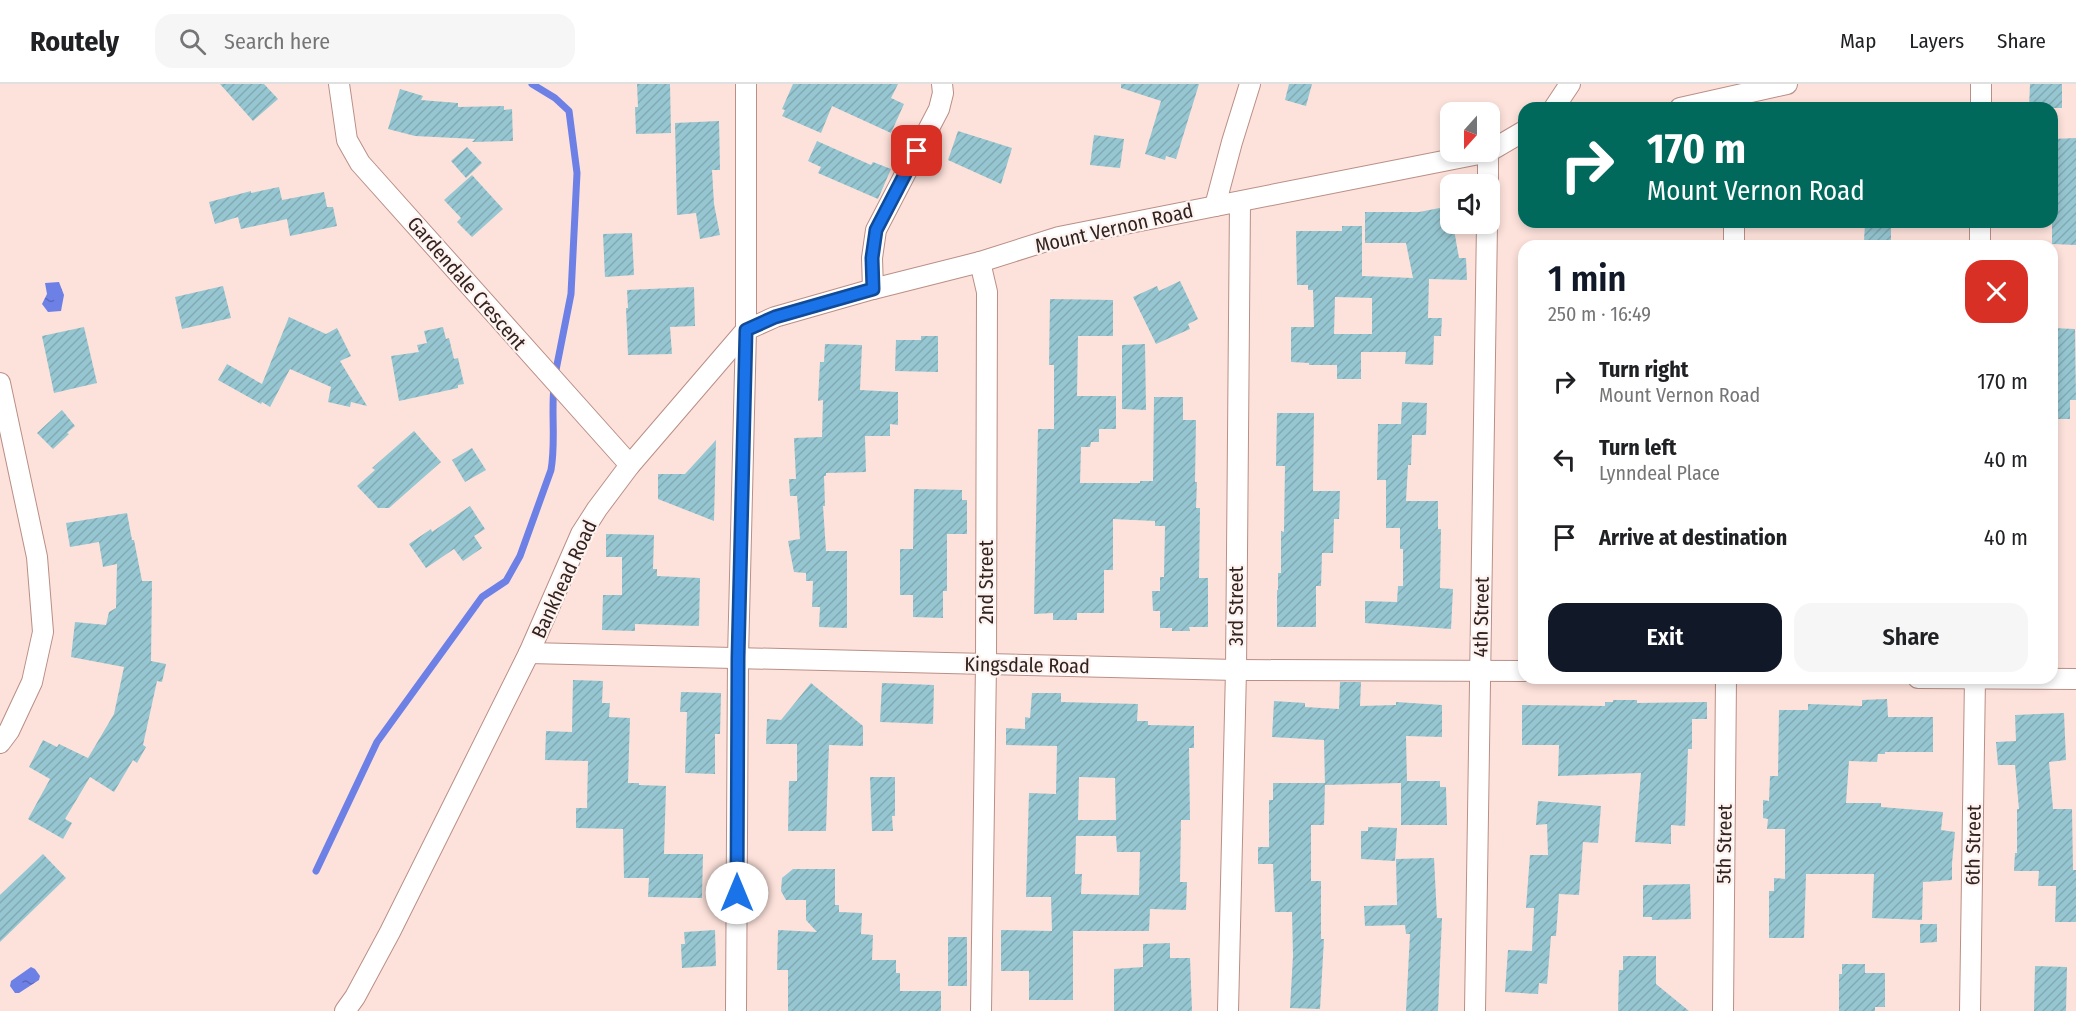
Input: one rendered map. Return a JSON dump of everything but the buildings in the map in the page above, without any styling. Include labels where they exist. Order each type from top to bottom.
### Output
[{"type":"street","name":"Gardendale Crescent","points":[[339,84],[346,140],[360,163],[630,465]]},
{"type":"street","points":[[736,1011],[738,658],[746,330],[746,84]]},
{"type":"street","points":[[873,289],[872,258],[876,230],[939,109],[943,93],[942,84]]},
{"type":"street","points":[[1215,206],[1250,84]]},
{"type":"street","points":[[1561,102],[1570,84]]},
{"type":"street","points":[[1737,101],[1761,87],[1787,84]]},
{"type":"street","points":[[1981,84],[1981,102]]},
{"type":"street","name":"Mount Vernon Road","points":[[1500,145],[1518,135]]},
{"type":"street","name":"Mount Vernon Road","points":[[746,330],[775,317],[1059,237],[1440,162]]},
{"type":"street","name":"3rd Street","points":[[1228,1011],[1236,670],[1240,202]]},
{"type":"street","name":"4th Street","points":[[1475,1011],[1487,234]]},
{"type":"street","name":"2nd Street","points":[[980,261],[987,292],[986,664],[981,1011]]},
{"type":"street","name":"Bankhead Road","points":[[345,1011],[390,932],[529,652],[581,534],[630,465],[746,330]]},
{"type":"street","points":[[0,382],[37,557],[43,632],[32,682],[9,731],[0,743]]},
{"type":"street","name":"Kingsdale Road","points":[[529,652],[1236,670],[1518,671]]},
{"type":"street","points":[[2058,679],[2076,679]]},
{"type":"street","name":"5th Street","points":[[1723,1011],[1726,684]]},
{"type":"street","name":"6th Street","points":[[1970,1011],[1975,684]]},
{"type":"water","points":[[59,282],[64,295],[61,311],[48,312],[42,304],[47,294],[45,283]]},
{"type":"water","points":[[31,967],[40,976],[39,980],[19,993],[15,993],[10,986],[11,981]]},
{"type":"waterway","points":[[532,84],[555,98],[569,111],[577,173],[571,294],[555,375]]},
{"type":"waterway","points":[[316,871],[377,742],[482,597],[506,581],[520,556],[551,470],[554,386]]},
{"type":"route","points":[[737,893],[738,658],[746,330],[775,317],[873,289],[872,258],[876,230],[917,151]]}]
